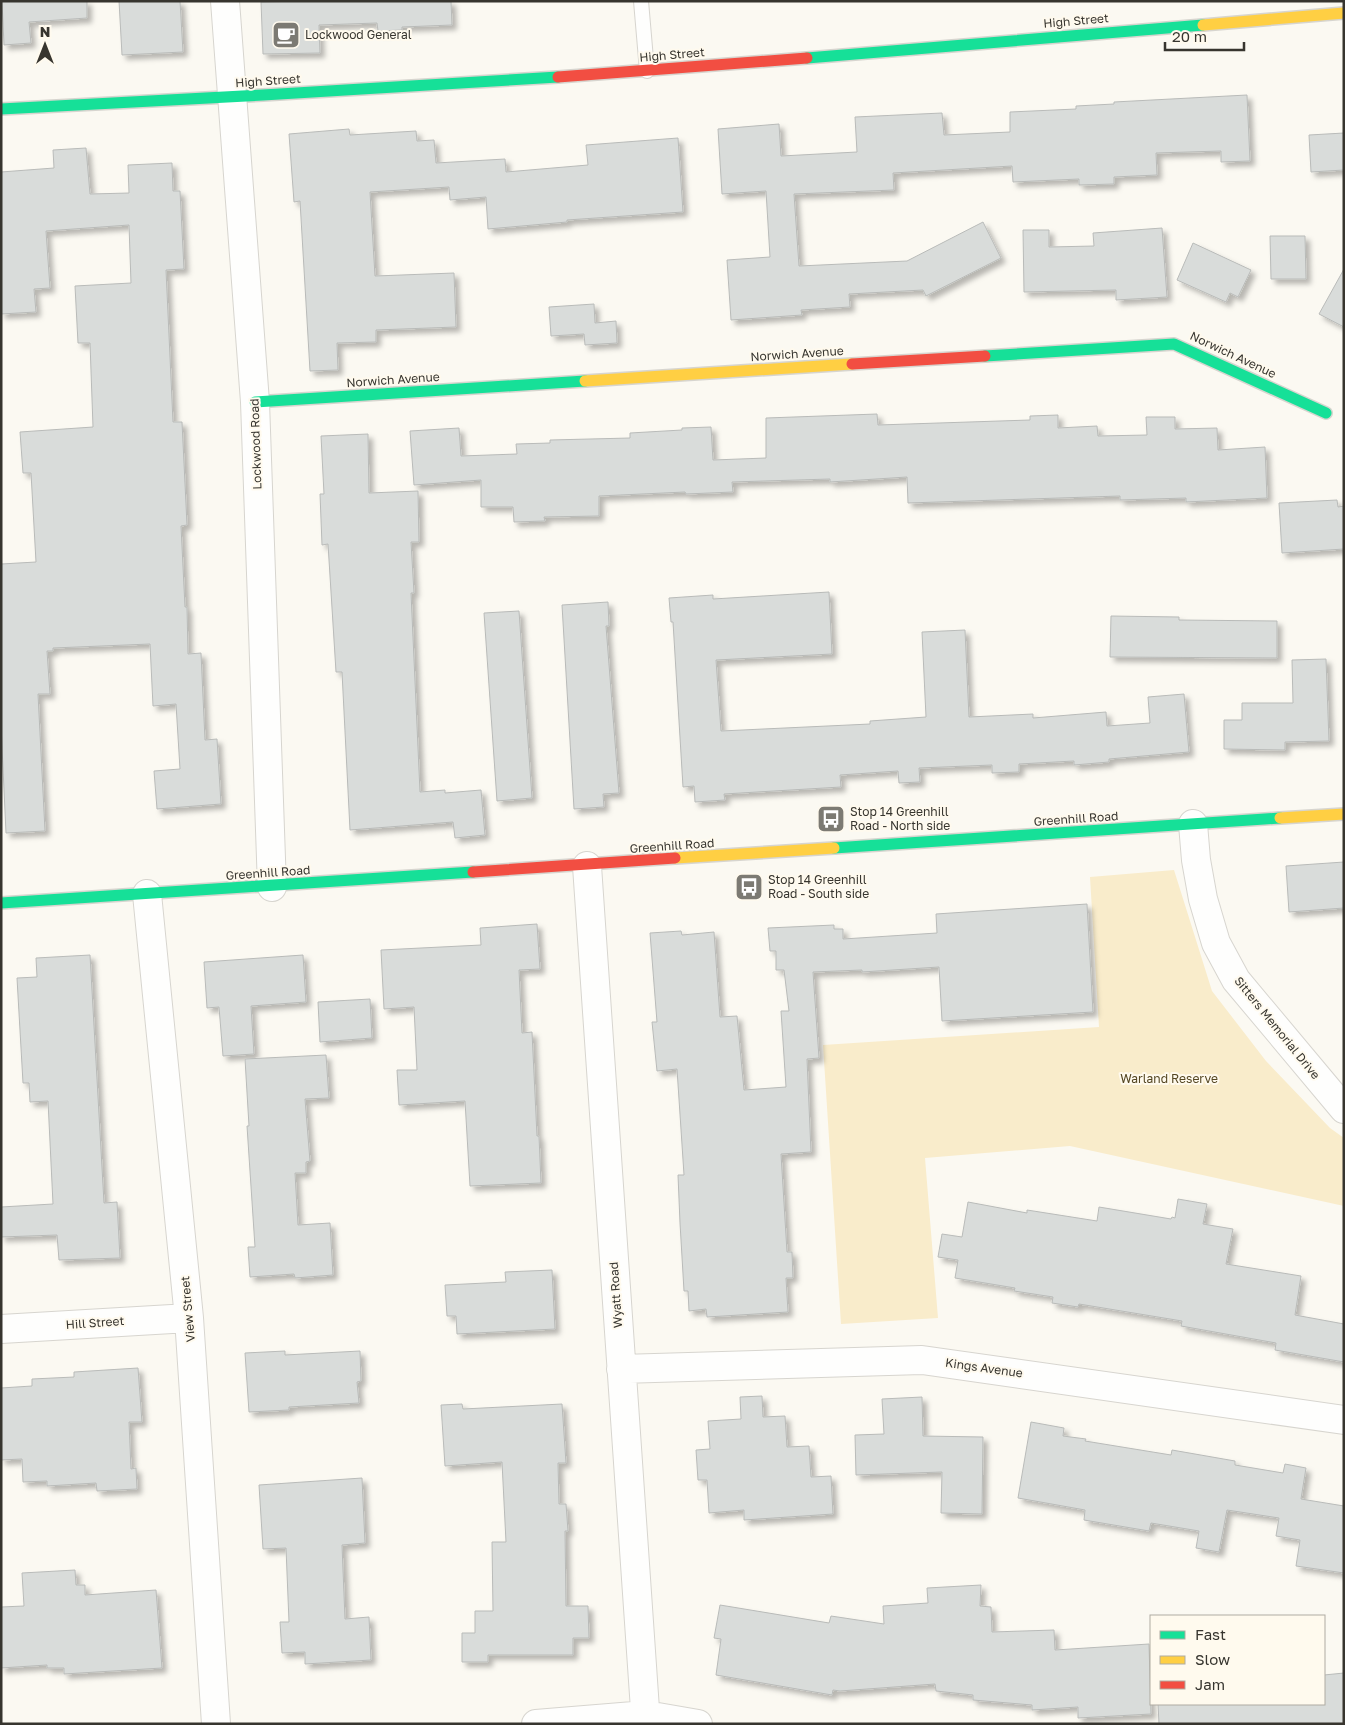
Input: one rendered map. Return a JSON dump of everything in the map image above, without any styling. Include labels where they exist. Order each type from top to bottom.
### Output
[{"type":"street","name":"Lockwood Road","points":[[226,1],[255,402],[272,887]]},
{"type":"street","name":"High Street","points":[[1,109],[233,97],[647,71],[1344,13]]},
{"type":"street","name":"Norwich Avenue","points":[[255,402],[1174,344],[1326,413]]},
{"type":"street","name":"Greenhill Road","points":[[1,903],[272,887],[1344,814]]},
{"type":"street","name":"Sitters Memorial Drive","points":[[1193,824],[1202,899],[1216,944],[1236,980],[1344,1109]]},
{"type":"street","name":"Wyatt Road","points":[[588,866],[646,1719]]},
{"type":"street","name":"View Street","points":[[147,894],[190,1318],[216,1724]]},
{"type":"street","name":"Hill Street","points":[[1,1329],[190,1318]]},
{"type":"street","name":"Kings Avenue","points":[[621,1370],[922,1360],[1344,1420]]},
{"type":"street","points":[[536,1724],[646,1719],[698,1724]]},
{"type":"lane","points":[[641,1],[647,71]]},
{"type":"green space","name":"Warland Reserve","points":[[1174,870],[1212,991],[1266,1061],[1330,1128],[1344,1138],[1344,1206],[1070,1146],[925,1158],[938,1318],[841,1324],[823,1045],[1099,1027],[1090,877]]},
{"type":"building","points":[[2,1],[87,1],[87,18],[29,22],[31,43],[4,45]]},
{"type":"building","points":[[119,1],[180,1],[183,52],[122,55]]},
{"type":"building","points":[[451,1],[452,25],[402,27],[402,30],[378,31],[377,23],[319,25],[320,53],[263,54],[261,2]]},
{"type":"building","points":[[1247,95],[1250,161],[1221,162],[1221,151],[1156,153],[1157,175],[1114,177],[1114,184],[1079,185],[1079,179],[1013,182],[1012,166],[893,173],[894,190],[794,194],[799,266],[907,261],[983,222],[1001,258],[926,296],[923,290],[849,294],[850,307],[801,310],[802,315],[731,320],[727,260],[770,257],[766,191],[722,194],[718,129],[779,124],[781,156],[857,152],[855,117],[942,113],[944,135],[1010,132],[1010,112],[1076,109],[1076,106],[1114,104],[1114,102]]},
{"type":"building","points":[[349,129],[350,135],[416,131],[417,141],[434,140],[436,163],[505,159],[506,172],[588,165],[586,145],[678,138],[683,212],[567,220],[567,222],[488,229],[486,197],[450,200],[449,187],[370,192],[375,276],[454,273],[456,327],[376,330],[376,342],[337,343],[338,370],[310,371],[300,201],[294,202],[289,134]]},
{"type":"building","points":[[1344,133],[1344,170],[1311,172],[1309,135]]},
{"type":"building","points":[[86,148],[90,194],[129,193],[128,165],[172,163],[173,191],[180,191],[184,269],[166,270],[173,422],[182,422],[187,525],[181,526],[185,607],[187,607],[188,654],[201,653],[205,740],[217,739],[221,804],[157,809],[154,771],[180,769],[176,704],[153,706],[150,644],[53,648],[53,651],[47,651],[50,694],[38,694],[45,831],[6,833],[1,725],[1,564],[36,562],[31,473],[23,473],[20,432],[93,427],[90,343],[78,343],[75,286],[131,283],[129,225],[46,231],[50,288],[34,289],[36,312],[1,314],[1,172],[54,168],[53,150]]},
{"type":"building","points":[[1162,228],[1167,297],[1116,300],[1116,290],[1024,292],[1023,230],[1049,230],[1049,247],[1094,246],[1093,233]]},
{"type":"building","points":[[1270,236],[1305,236],[1306,279],[1271,279]]},
{"type":"building","points":[[1193,243],[1251,270],[1238,297],[1230,293],[1226,302],[1177,280]]},
{"type":"building","points":[[1344,269],[1344,327],[1319,314]]},
{"type":"building","points":[[594,304],[595,323],[616,321],[617,343],[585,345],[584,334],[551,336],[549,307]]},
{"type":"building","points":[[877,414],[878,425],[1030,420],[1030,416],[1058,415],[1058,428],[1097,426],[1098,436],[1147,435],[1146,417],[1175,417],[1175,429],[1217,428],[1218,450],[1265,447],[1267,498],[1186,502],[1186,498],[1120,500],[1120,496],[908,503],[907,477],[830,482],[830,479],[732,482],[733,492],[599,496],[599,516],[544,517],[545,521],[514,522],[513,507],[481,507],[481,480],[414,485],[410,431],[459,428],[461,456],[517,454],[516,444],[550,443],[550,440],[630,438],[630,433],[711,427],[713,460],[766,458],[766,418]]},
{"type":"building","points":[[368,434],[369,493],[418,491],[419,542],[411,542],[414,593],[411,593],[420,792],[445,790],[445,793],[481,790],[485,835],[455,838],[453,822],[350,830],[342,672],[336,672],[328,544],[322,545],[320,494],[324,494],[321,436]]},
{"type":"building","points":[[1337,500],[1338,507],[1344,506],[1344,549],[1282,553],[1279,503]]},
{"type":"building","points":[[829,592],[832,654],[716,660],[721,731],[870,724],[870,721],[926,717],[922,632],[965,630],[969,717],[1033,714],[1033,718],[1106,712],[1107,726],[1150,723],[1148,697],[1184,694],[1189,752],[1109,759],[1109,762],[1074,765],[1074,761],[1019,764],[1019,772],[992,773],[992,765],[919,768],[920,782],[899,783],[898,771],[840,775],[841,787],[724,794],[725,800],[695,802],[694,786],[683,787],[673,622],[671,622],[669,598],[713,595],[713,599]]},
{"type":"building","points":[[608,602],[609,626],[606,626],[619,793],[603,794],[604,807],[574,809],[562,605]]},
{"type":"building","points":[[519,611],[532,798],[497,801],[484,613]]},
{"type":"building","points":[[1111,616],[1179,617],[1179,620],[1277,621],[1277,658],[1110,657]]},
{"type":"building","points":[[1326,659],[1329,741],[1285,742],[1285,750],[1224,749],[1224,720],[1242,720],[1242,703],[1293,703],[1292,660]]},
{"type":"building","points":[[1344,862],[1344,908],[1289,912],[1286,866]]},
{"type":"building","points":[[1087,904],[1093,1012],[942,1021],[939,967],[862,972],[862,970],[813,972],[819,1058],[807,1059],[811,1152],[781,1154],[787,1252],[792,1252],[793,1278],[786,1278],[788,1312],[707,1317],[706,1309],[689,1311],[688,1291],[684,1291],[680,1223],[678,1175],[684,1175],[677,1069],[657,1071],[652,1022],[657,1022],[650,933],[681,931],[682,935],[714,932],[720,1017],[737,1016],[744,1090],[786,1087],[781,1011],[789,1011],[784,970],[776,970],[776,951],[770,951],[768,928],[834,925],[834,929],[843,929],[843,939],[937,933],[936,914]]},
{"type":"building","points":[[537,924],[540,969],[519,970],[522,1033],[532,1032],[541,1183],[470,1186],[465,1101],[399,1105],[397,1070],[417,1070],[414,1007],[384,1009],[381,950],[481,945],[480,928]]},
{"type":"building","points":[[90,955],[104,1203],[117,1202],[120,1258],[59,1260],[57,1235],[1,1237],[1,1207],[53,1204],[48,1101],[30,1102],[29,1083],[23,1083],[17,978],[37,977],[36,958]]},
{"type":"building","points":[[303,955],[306,1002],[251,1006],[254,1054],[223,1056],[219,1007],[207,1008],[204,962]]},
{"type":"building","points":[[370,999],[372,1038],[320,1042],[318,1002]]},
{"type":"building","points":[[326,1055],[329,1098],[305,1099],[310,1161],[306,1162],[306,1173],[295,1173],[298,1225],[330,1223],[333,1275],[295,1278],[294,1274],[250,1277],[248,1247],[255,1247],[247,1126],[249,1126],[245,1059]]},
{"type":"building","points":[[1178,1199],[1207,1204],[1203,1224],[1233,1229],[1226,1264],[1301,1276],[1295,1315],[1344,1324],[1344,1362],[1275,1350],[1276,1343],[1181,1326],[1182,1321],[1079,1304],[1078,1307],[1052,1303],[1053,1297],[1014,1291],[1015,1288],[955,1278],[958,1260],[938,1257],[942,1234],[962,1237],[968,1202],[1027,1213],[1027,1210],[1097,1221],[1099,1207],[1171,1219],[1172,1217],[1175,1218]]},
{"type":"building","points":[[552,1270],[555,1329],[457,1334],[456,1316],[447,1316],[445,1285],[506,1282],[505,1272]]},
{"type":"building","points":[[285,1351],[285,1355],[360,1351],[361,1381],[357,1382],[359,1403],[289,1407],[289,1410],[249,1412],[245,1353]]},
{"type":"building","points":[[138,1368],[142,1422],[129,1422],[131,1469],[136,1468],[137,1489],[97,1491],[96,1483],[47,1486],[47,1481],[23,1482],[22,1459],[1,1460],[1,1388],[32,1386],[32,1379],[74,1377],[74,1372]]},
{"type":"building","points":[[762,1396],[763,1417],[785,1416],[787,1447],[809,1446],[811,1477],[831,1476],[833,1514],[744,1520],[744,1510],[709,1513],[707,1480],[698,1480],[696,1450],[710,1449],[708,1421],[741,1419],[740,1397]]},
{"type":"building","points":[[922,1397],[923,1436],[983,1437],[982,1514],[941,1513],[942,1472],[856,1475],[855,1435],[884,1434],[882,1399]]},
{"type":"building","points":[[462,1404],[463,1409],[562,1404],[566,1463],[558,1463],[559,1504],[566,1504],[568,1531],[565,1531],[566,1606],[588,1606],[589,1638],[573,1638],[573,1655],[488,1655],[488,1662],[462,1662],[462,1633],[475,1633],[475,1611],[493,1611],[492,1542],[506,1542],[502,1462],[445,1466],[441,1405]]},
{"type":"building","points":[[1031,1422],[1064,1428],[1063,1436],[1086,1439],[1085,1441],[1171,1455],[1172,1450],[1235,1461],[1235,1465],[1283,1473],[1285,1464],[1306,1468],[1301,1499],[1344,1506],[1344,1573],[1296,1566],[1300,1540],[1276,1536],[1279,1518],[1227,1510],[1219,1552],[1196,1548],[1199,1531],[1151,1523],[1149,1531],[1084,1520],[1085,1510],[1018,1498]]},
{"type":"building","points":[[362,1478],[365,1543],[342,1545],[345,1619],[369,1617],[371,1660],[305,1664],[305,1652],[282,1653],[280,1622],[289,1622],[286,1548],[263,1549],[259,1485]]},
{"type":"building","points":[[75,1570],[76,1585],[85,1585],[85,1595],[156,1590],[162,1668],[64,1674],[64,1668],[47,1668],[47,1665],[1,1668],[1,1607],[24,1606],[22,1573]]},
{"type":"building","points":[[981,1585],[980,1606],[991,1607],[992,1632],[1054,1630],[1055,1650],[1149,1644],[1151,1714],[1078,1718],[1078,1707],[1032,1710],[1032,1705],[973,1700],[973,1695],[936,1691],[935,1684],[833,1690],[832,1695],[716,1675],[721,1639],[714,1638],[720,1605],[829,1623],[831,1616],[884,1624],[883,1606],[928,1603],[927,1588]]},
{"type":"building","points":[[1344,1673],[1344,1724],[1159,1724],[1158,1705],[1325,1705],[1325,1675]]},
{"type":"traffic: fast","points":[[807,58],[1203,25]]},
{"type":"traffic: fast","points":[[1,109],[558,77]]},
{"type":"traffic: fast","points":[[985,356],[1174,344],[1326,413]]},
{"type":"traffic: fast","points":[[255,402],[585,381]]},
{"type":"traffic: fast","points":[[834,848],[1280,818]]},
{"type":"traffic: fast","points":[[1,903],[473,872]]},
{"type":"traffic: slow","points":[[1203,25],[1344,13]]},
{"type":"traffic: slow","points":[[585,381],[852,364]]},
{"type":"traffic: slow","points":[[1280,818],[1344,814]]},
{"type":"traffic: slow","points":[[675,858],[834,848]]},
{"type":"traffic: jam","points":[[558,77],[807,58]]},
{"type":"traffic: jam","points":[[852,364],[985,356]]},
{"type":"traffic: jam","points":[[473,872],[675,858]]},
{"type":"place","name":"Lockwood General","points":[[286,35]]},
{"type":"place","name":"Stop 14 Greenhill Road - North side","points":[[831,819]]},
{"type":"place","name":"Stop 14 Greenhill Road - South side","points":[[749,887]]}]
